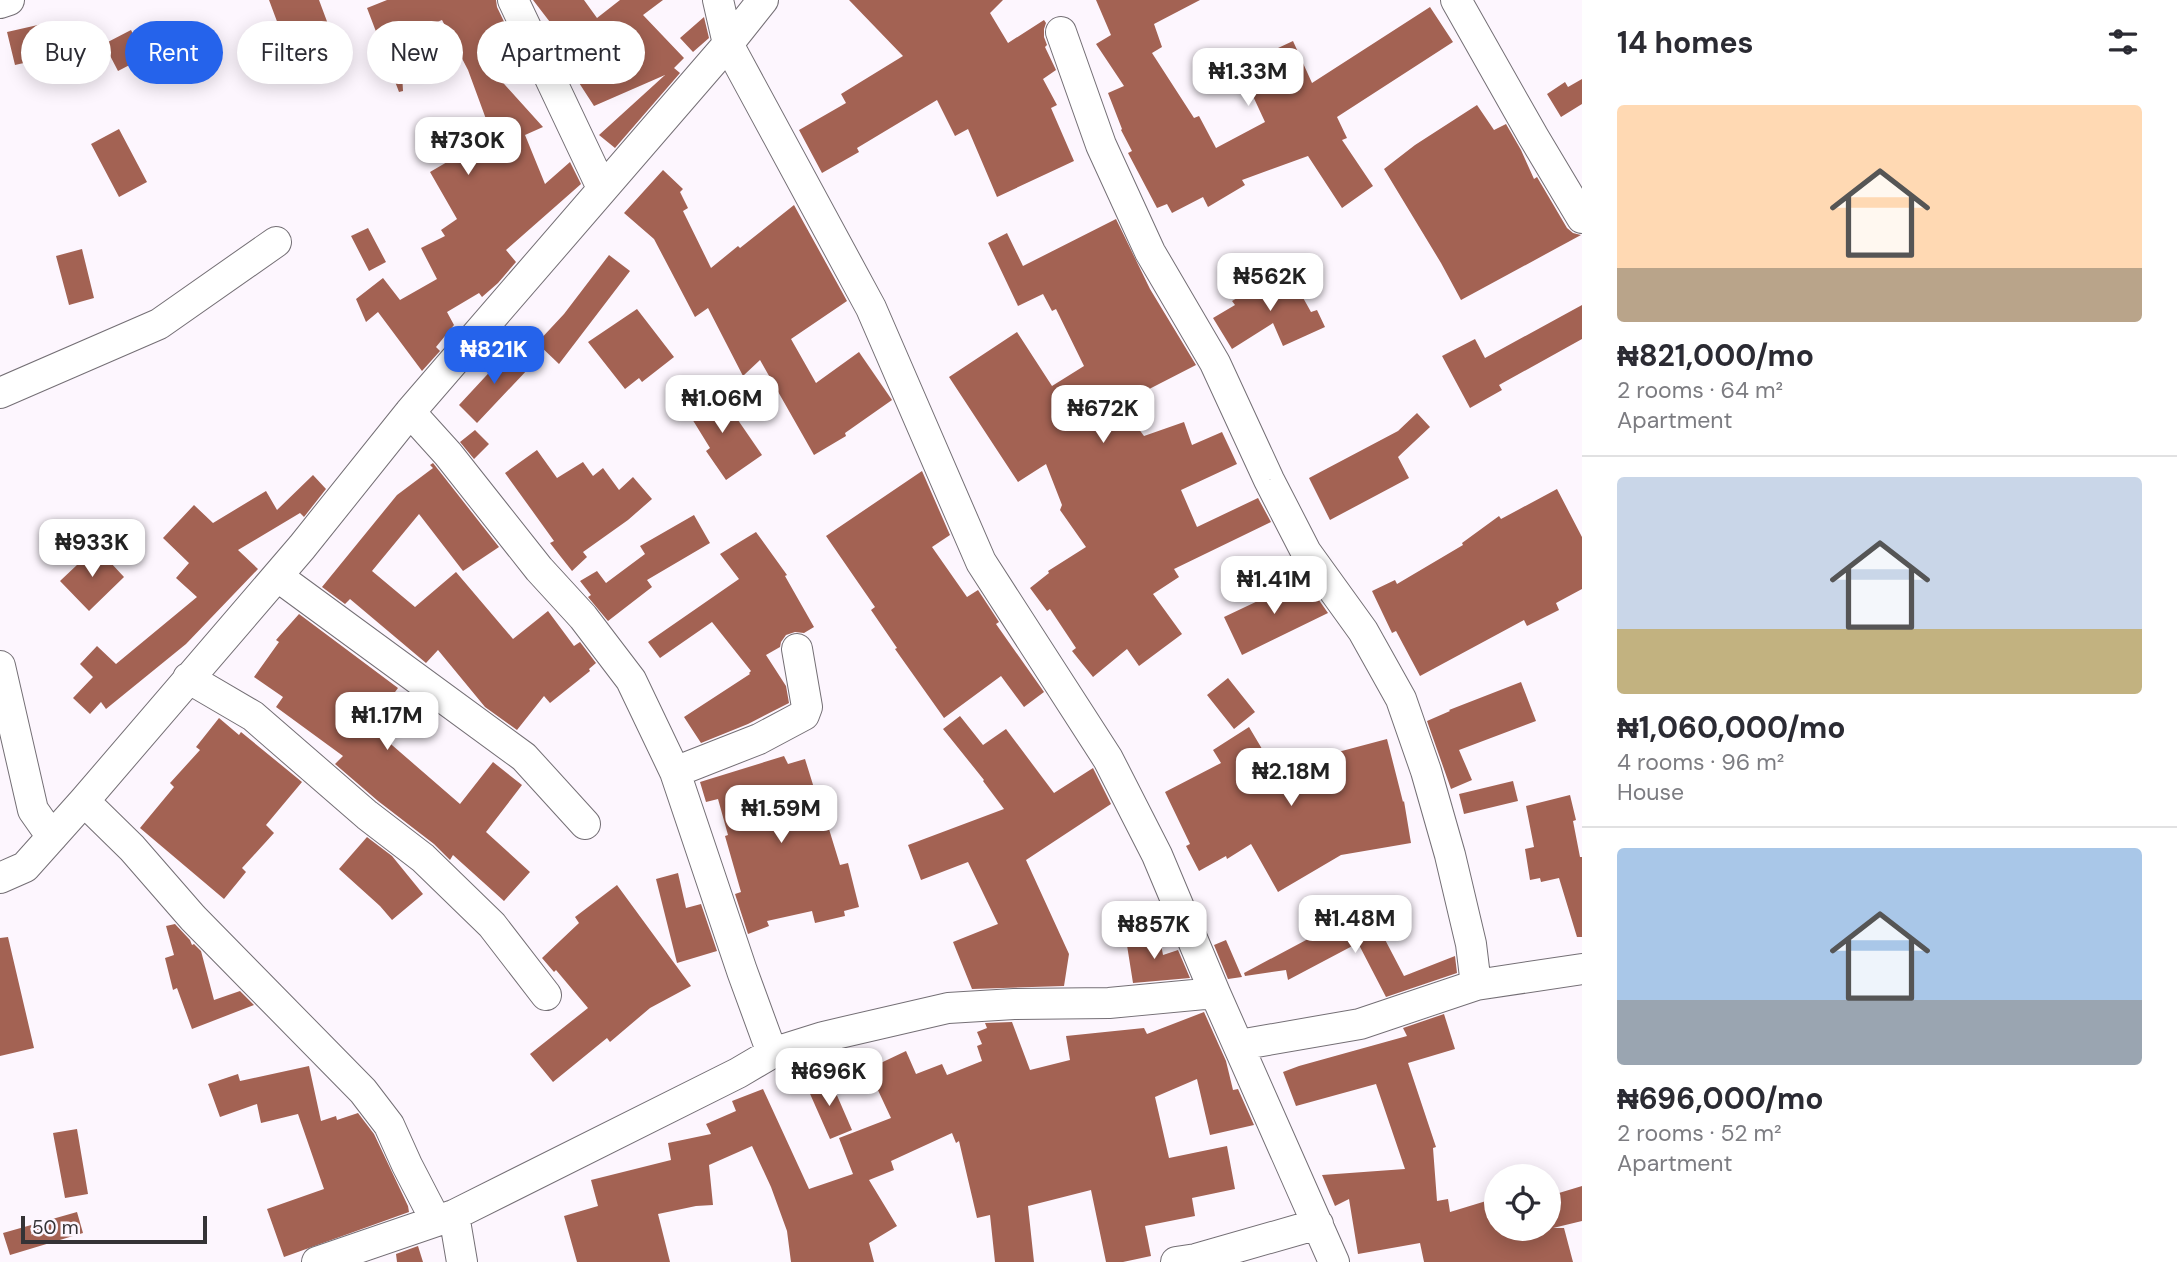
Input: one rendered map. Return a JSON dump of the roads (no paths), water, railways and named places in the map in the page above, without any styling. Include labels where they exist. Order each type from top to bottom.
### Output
[{"type":"street","points":[[0,3],[9,0]]},
{"type":"street","points":[[513,0],[602,188]]},
{"type":"street","points":[[718,0],[728,44],[871,308],[981,562],[1108,759],[1157,855],[1334,1262]]},
{"type":"street","points":[[0,878],[25,867],[84,801],[277,576],[410,412],[763,0]]},
{"type":"street","points":[[1456,0],[1582,218]]},
{"type":"street","points":[[1061,32],[1101,145],[1150,252],[1216,363],[1269,480],[1306,552],[1363,631],[1401,699],[1426,771],[1450,855],[1471,944],[1476,985]]},
{"type":"street","points":[[0,393],[159,324],[276,242]]},
{"type":"street","points":[[410,412],[448,454],[539,569],[583,617],[631,680],[675,772],[772,1053]]},
{"type":"street","points":[[277,576],[524,757],[585,824]]},
{"type":"street","points":[[675,772],[759,739],[804,715],[807,707],[797,649]]},
{"type":"street","points":[[0,666],[33,810],[52,836]]},
{"type":"street","points":[[188,678],[253,716],[367,815],[423,858],[492,925],[546,995]]},
{"type":"street","points":[[84,801],[132,848],[193,918],[363,1091],[389,1125],[407,1165],[445,1218],[463,1262]]},
{"type":"street","points":[[1239,1045],[1360,1024],[1476,985],[1582,969]]},
{"type":"street","points":[[317,1262],[445,1218],[738,1073],[772,1053],[823,1037],[948,1008],[1109,1003],[1215,993]]},
{"type":"street","points":[[1176,1262],[1196,1259],[1318,1224]]}]
